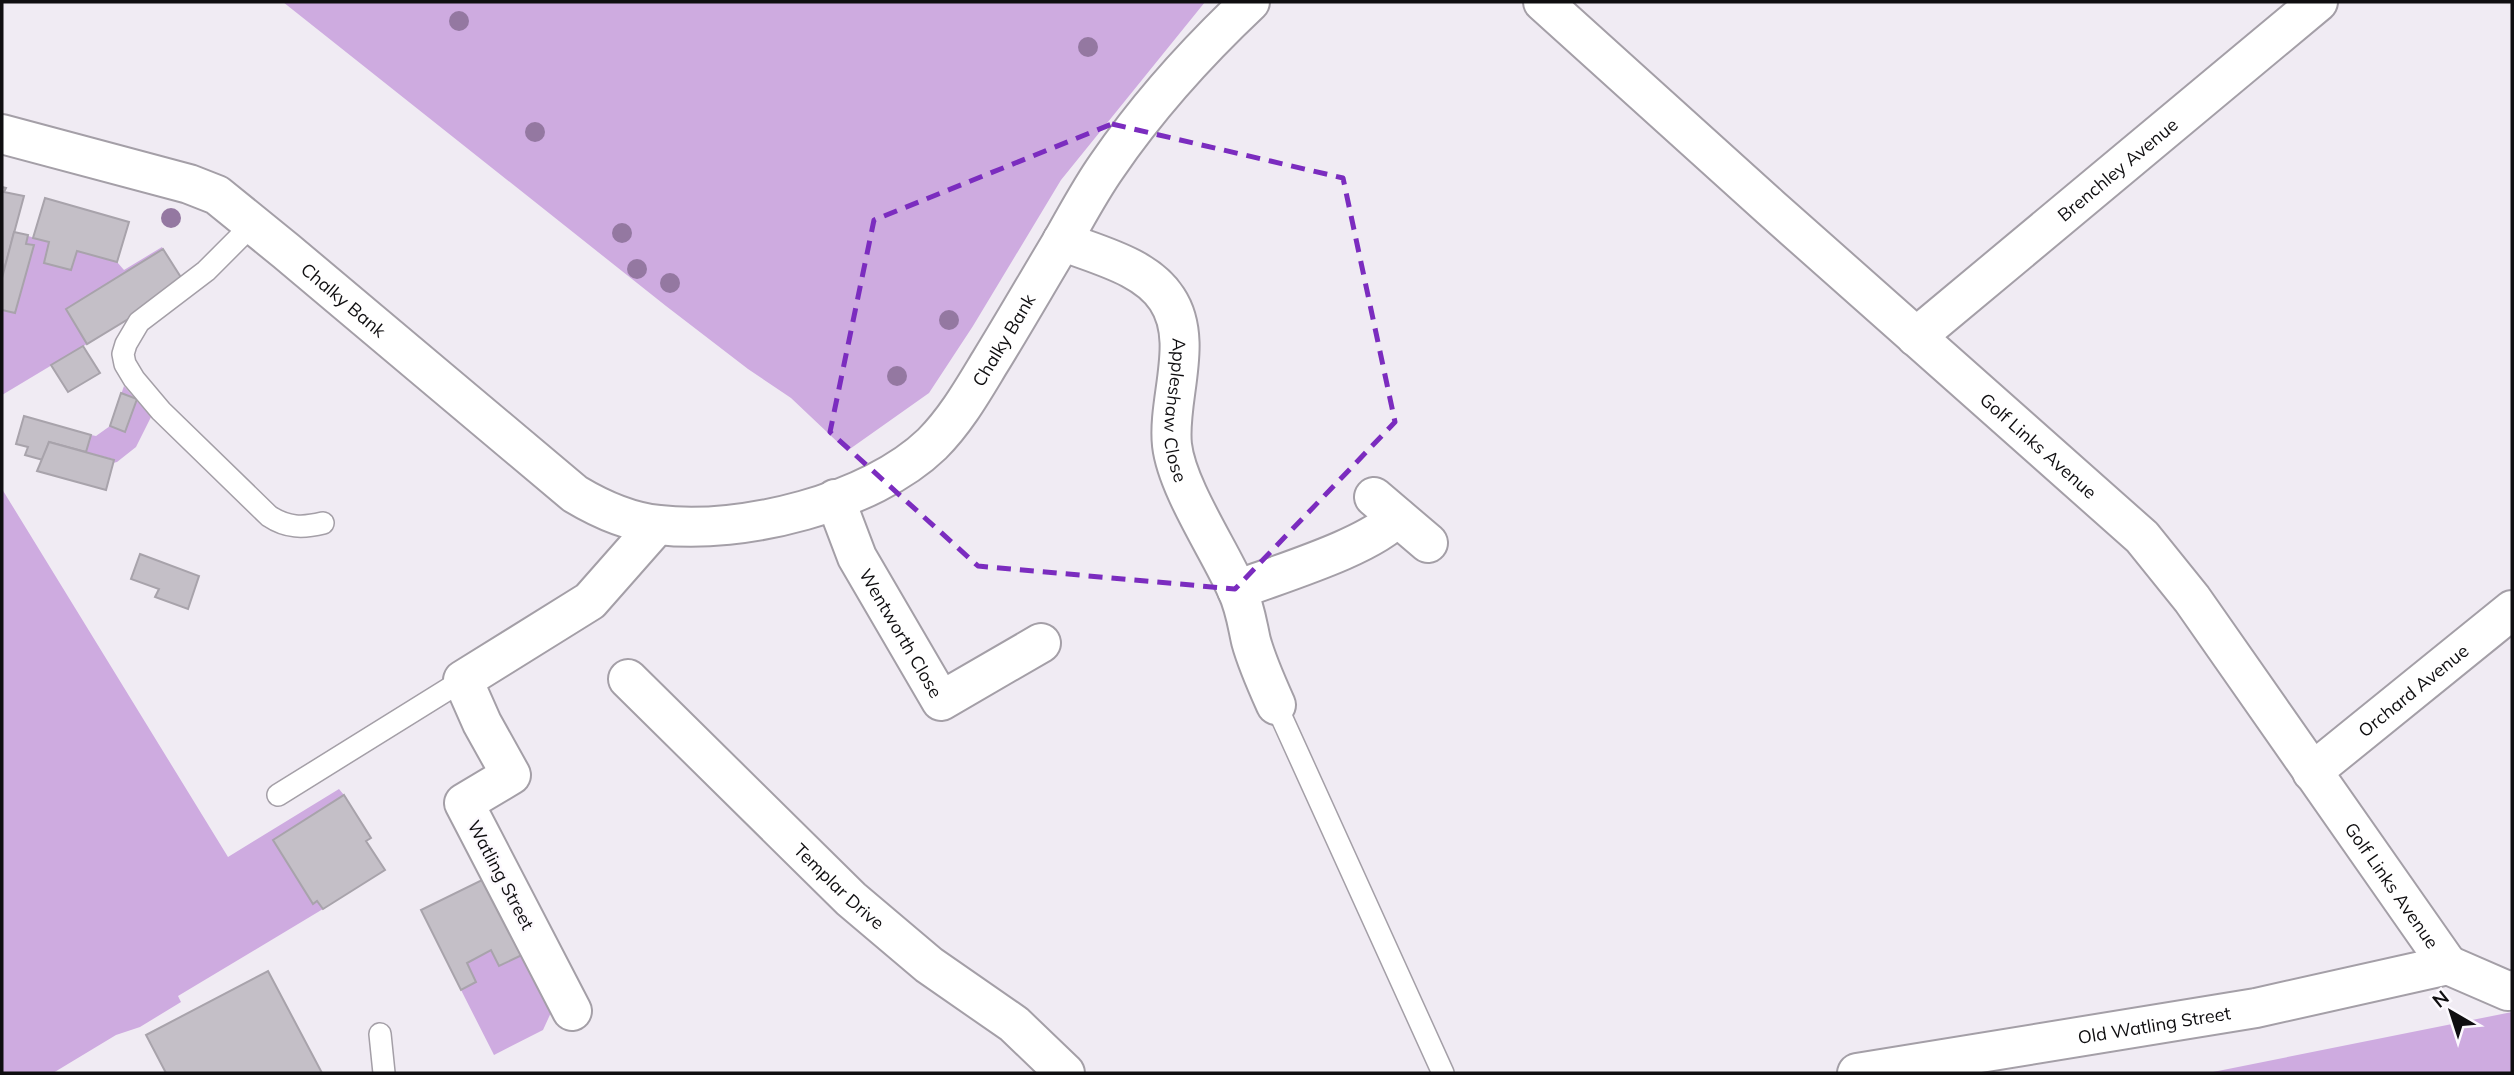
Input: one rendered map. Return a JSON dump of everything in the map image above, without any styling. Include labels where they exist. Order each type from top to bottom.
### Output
[{"type":"street","name":"Chalky Bank","points":[[2,134],[197,186],[216,195],[564,486],[602,509],[657,525],[698,527],[760,520],[835,499],[881,480],[905,466],[942,433],[975,387],[1107,167],[1193,60],[1250,2]]},
{"type":"street","name":"Golf Links Avenue","points":[[1543,2],[2142,537],[2192,599],[2448,965]]},
{"type":"street","name":"Brenchley Avenue","points":[[1916,337],[2318,2]]},
{"type":"street","name":"Appleshaw Close","points":[[1062,240],[1146,278],[1158,287],[1172,307],[1179,328],[1172,419],[1174,456],[1237,590],[1246,612],[1257,661],[1276,705]]},
{"type":"street","name":"Wentworth Close","points":[[835,499],[857,557],[941,701],[1041,643]]},
{"type":"street","points":[[1237,590],[1377,534],[1386,507],[1428,543]]},
{"type":"street","points":[[463,680],[590,600],[657,525]]},
{"type":"street","name":"Orchard Avenue","points":[[2312,772],[2512,610]]},
{"type":"street","name":"Templar Drive","points":[[628,679],[851,899],[929,965],[1014,1024],[1065,1073]]},
{"type":"street","name":"Watling Street","points":[[463,680],[482,723],[511,775],[464,803],[572,1011]]},
{"type":"street","points":[[2448,965],[2508,991],[2512,990]]},
{"type":"street","name":"Old Watling Street","points":[[1857,1073],[2256,1009],[2448,965]]},
{"type":"lane","points":[[253,224],[206,271],[139,322],[126,344],[124,359],[137,383],[161,411],[269,516],[280,523],[297,527],[323,523]]},
{"type":"lane","points":[[278,795],[463,680]]},
{"type":"lane","points":[[1276,705],[1443,1073]]},
{"type":"lane","points":[[380,1034],[384,1073]]},
{"type":"highlighted area","points":[[1112,124],[1343,178],[1395,422],[1235,589],[978,566],[830,432],[874,220]]},
{"type":"shaded area","points":[[283,2],[1205,2],[1061,180],[973,326],[929,393],[847,451],[791,398],[748,369],[666,306]]},
{"type":"shaded area","points":[[14,232],[49,242],[44,263],[71,270],[77,251],[117,262],[124,270],[162,247],[163,249],[66,309],[87,344],[2,395],[2,274]]},
{"type":"shaded area","points":[[124,386],[151,417],[136,447],[113,463],[113,459],[86,452],[91,435],[96,436],[110,426]]},
{"type":"shaded area","points":[[2,489],[228,857],[339,789],[344,795],[273,840],[313,903],[317,901],[323,909],[178,996],[181,1002],[140,1027],[116,1035],[53,1073],[2,1073]]},
{"type":"shaded area","points":[[491,950],[522,954],[554,1006],[543,1030],[494,1055],[461,990],[476,982],[467,963]]},
{"type":"shaded area","points":[[2512,1012],[2512,1073],[2208,1073]]},
{"type":"building","points":[[2,187],[6,188],[4,192],[24,196],[3,274]]},
{"type":"building","points":[[45,198],[129,222],[117,262],[77,251],[71,270],[44,263],[49,242],[33,238]]},
{"type":"building","points":[[14,232],[28,235],[26,244],[34,245],[15,313],[2,310],[2,278]]},
{"type":"building","points":[[163,249],[182,279],[181,287],[87,344],[66,309]]},
{"type":"building","points":[[83,346],[100,373],[68,392],[51,365]]},
{"type":"building","points":[[121,393],[137,399],[125,432],[110,426]]},
{"type":"building","points":[[24,416],[91,435],[86,452],[49,442],[43,460],[25,455],[28,447],[16,444]]},
{"type":"building","points":[[49,442],[114,460],[106,490],[37,471]]},
{"type":"building","points":[[140,554],[199,576],[188,609],[155,597],[159,589],[131,579]]},
{"type":"building","points":[[344,795],[371,838],[366,841],[385,870],[323,909],[317,901],[313,904],[273,840]]},
{"type":"building","points":[[484,879],[522,955],[499,966],[491,950],[467,963],[476,982],[461,990],[421,910]]},
{"type":"building","points":[[268,971],[322,1073],[166,1073],[146,1035]]}]
